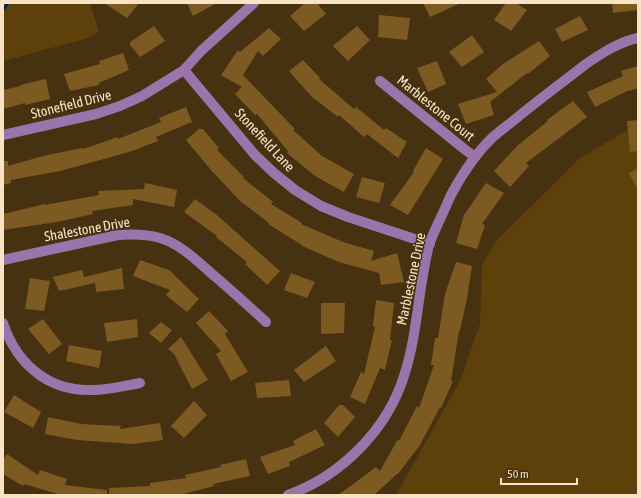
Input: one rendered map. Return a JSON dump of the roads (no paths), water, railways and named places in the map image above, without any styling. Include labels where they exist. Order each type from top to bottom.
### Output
[{"type":"street","name":"Stonefield Drive","points":[[3,135],[96,114],[120,106],[142,96],[184,70],[201,51],[254,3]]},
{"type":"street","name":"Marblestone Drive","points":[[288,495],[315,483],[343,464],[373,433],[386,415],[396,397],[404,376],[411,348],[430,244],[452,193],[475,157],[493,137],[586,64],[600,54],[614,47],[638,38]]},
{"type":"street","name":"Stonefield Lane","points":[[184,70],[255,155],[274,174],[295,190],[321,206],[348,218],[430,244]]},
{"type":"street","name":"Marblestone Court","points":[[380,81],[475,157]]},
{"type":"street","name":"Shalestone Drive","points":[[3,260],[118,235],[142,234],[158,238],[183,250],[266,322]]},
{"type":"street","points":[[3,323],[11,344],[18,355],[35,372],[57,384],[69,388],[99,390],[140,383]]},
{"type":"waterway","points":[[3,10],[8,3]]}]
